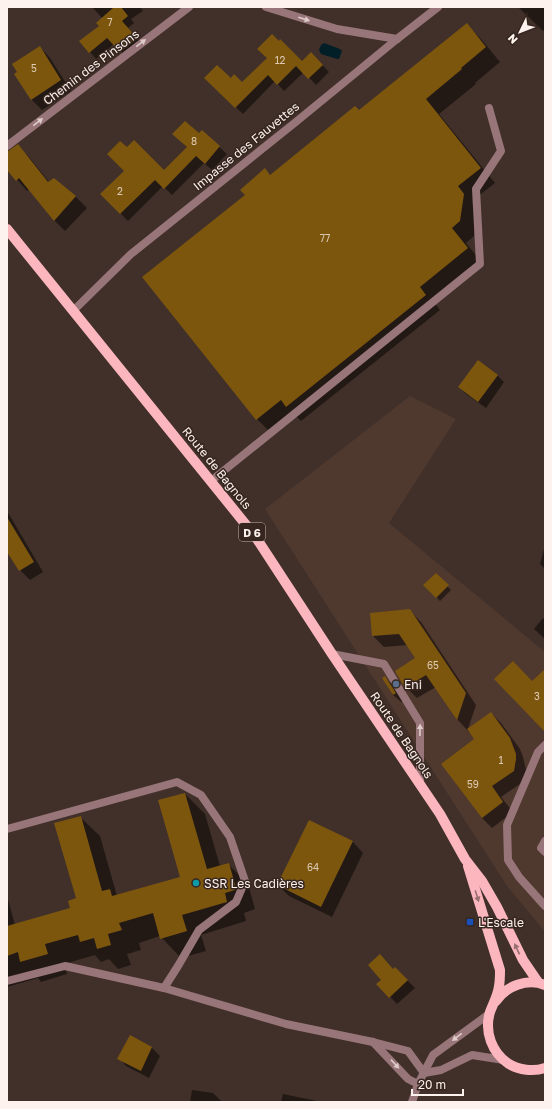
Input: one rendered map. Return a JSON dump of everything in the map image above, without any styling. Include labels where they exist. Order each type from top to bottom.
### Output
[{"type":"main road","name":"Route de Bagnols","points":[[7,229],[74,310],[255,536],[332,654],[420,783],[440,814],[465,859]]},
{"type":"main road","name":"D 6","points":[[465,859],[482,881],[522,960],[542,984]]},
{"type":"main road","name":"D 6","points":[[465,859],[500,970],[499,986],[490,1011]]},
{"type":"main road","points":[[542,984],[524,983],[510,988],[499,996],[490,1011],[487,1027],[490,1040],[495,1051],[512,1066],[531,1070],[544,1069]]},
{"type":"street","name":"Chemin des Pinsons","points":[[7,146],[189,7]]},
{"type":"street","points":[[266,7],[337,29],[396,39]]},
{"type":"street","name":"Impasse des Fauvettes","points":[[74,310],[131,254],[291,126],[396,39],[438,7]]},
{"type":"street","points":[[211,481],[480,264],[476,190],[501,151],[489,108]]},
{"type":"street","points":[[332,654],[384,664],[420,722],[420,783]]},
{"type":"street","points":[[545,745],[538,752],[507,825],[508,860],[519,877],[545,906]]},
{"type":"street","points":[[7,829],[177,782],[201,795],[230,837],[246,881],[236,902],[200,930],[164,988]]},
{"type":"street","points":[[545,841],[541,848],[545,852]]},
{"type":"street","points":[[7,981],[65,966],[164,988],[286,1024],[373,1042],[408,1051],[424,1073]]},
{"type":"street","points":[[412,1102],[418,1084],[433,1055],[490,1011]]},
{"type":"street","points":[[373,1042],[408,1079],[418,1084]]},
{"type":"street","points":[[424,1073],[441,1070],[472,1055],[504,1060]]},
{"type":"shaded area","points":[[410,396],[456,419],[389,523],[545,652],[545,932],[507,886],[265,509]]},
{"type":"water","points":[[324,43],[342,51],[339,59],[321,54],[319,50],[321,45]]},
{"type":"building","points":[[114,7],[121,7],[128,16],[122,21],[137,38],[120,52],[107,38],[89,53],[79,41],[99,26],[96,23]]},
{"type":"building","points":[[467,23],[486,47],[426,99],[481,168],[458,186],[464,194],[460,221],[452,228],[468,248],[420,287],[426,295],[286,407],[281,400],[256,420],[142,277],[245,195],[240,190],[265,168],[270,175],[355,106],[359,110]]},
{"type":"building","points":[[272,34],[279,41],[280,39],[302,61],[311,52],[323,65],[308,79],[296,66],[277,85],[268,75],[235,108],[204,78],[217,65],[231,78],[234,74],[242,82],[267,58],[257,49]]},
{"type":"building","points":[[40,46],[61,80],[31,100],[14,74],[17,72],[12,64]]},
{"type":"building","points":[[185,121],[199,133],[202,130],[220,146],[205,164],[196,156],[164,189],[155,180],[120,214],[100,194],[124,171],[107,154],[120,141],[127,147],[134,140],[164,170],[187,147],[172,134]]},
{"type":"building","points":[[18,144],[48,182],[54,178],[76,196],[54,221],[19,178],[16,181],[7,170],[7,152]]},
{"type":"building","points":[[478,360],[498,375],[478,402],[458,387]]},
{"type":"building","points":[[7,517],[34,562],[19,571],[7,552]]},
{"type":"building","points":[[436,573],[449,585],[436,598],[423,585]]},
{"type":"building","points":[[410,609],[466,693],[457,720],[426,675],[405,688],[395,671],[415,658],[399,634],[372,636],[370,613]]},
{"type":"building","points":[[513,661],[532,681],[545,669],[545,732],[494,679]]},
{"type":"building","points":[[385,676],[396,693],[393,695],[382,678]]},
{"type":"building","points":[[491,712],[510,738],[516,754],[516,759],[514,771],[492,786],[503,802],[482,818],[441,764],[474,739],[467,729]]},
{"type":"building","name":"SSR Les Cadières","points":[[185,793],[207,869],[229,863],[236,888],[235,890],[225,893],[227,902],[182,915],[187,931],[160,939],[153,913],[119,923],[122,930],[108,934],[111,945],[97,949],[94,938],[80,942],[78,935],[45,944],[48,954],[20,962],[18,952],[7,956],[7,926],[70,908],[68,901],[76,898],[54,823],[81,816],[102,891],[110,889],[112,896],[180,877],[158,800]]},
{"type":"building","points":[[309,820],[353,841],[321,907],[277,885]]},
{"type":"building","points":[[380,954],[393,969],[395,967],[408,980],[389,998],[376,984],[381,980],[368,965]]},
{"type":"building","points":[[130,1035],[152,1047],[141,1071],[117,1059]]},
{"type":"place","name":"Eni","points":[[396,684]]},
{"type":"place","name":"SSR Les Cadières","points":[[196,883]]},
{"type":"place","name":"L'Escale","points":[[470,922]]}]
